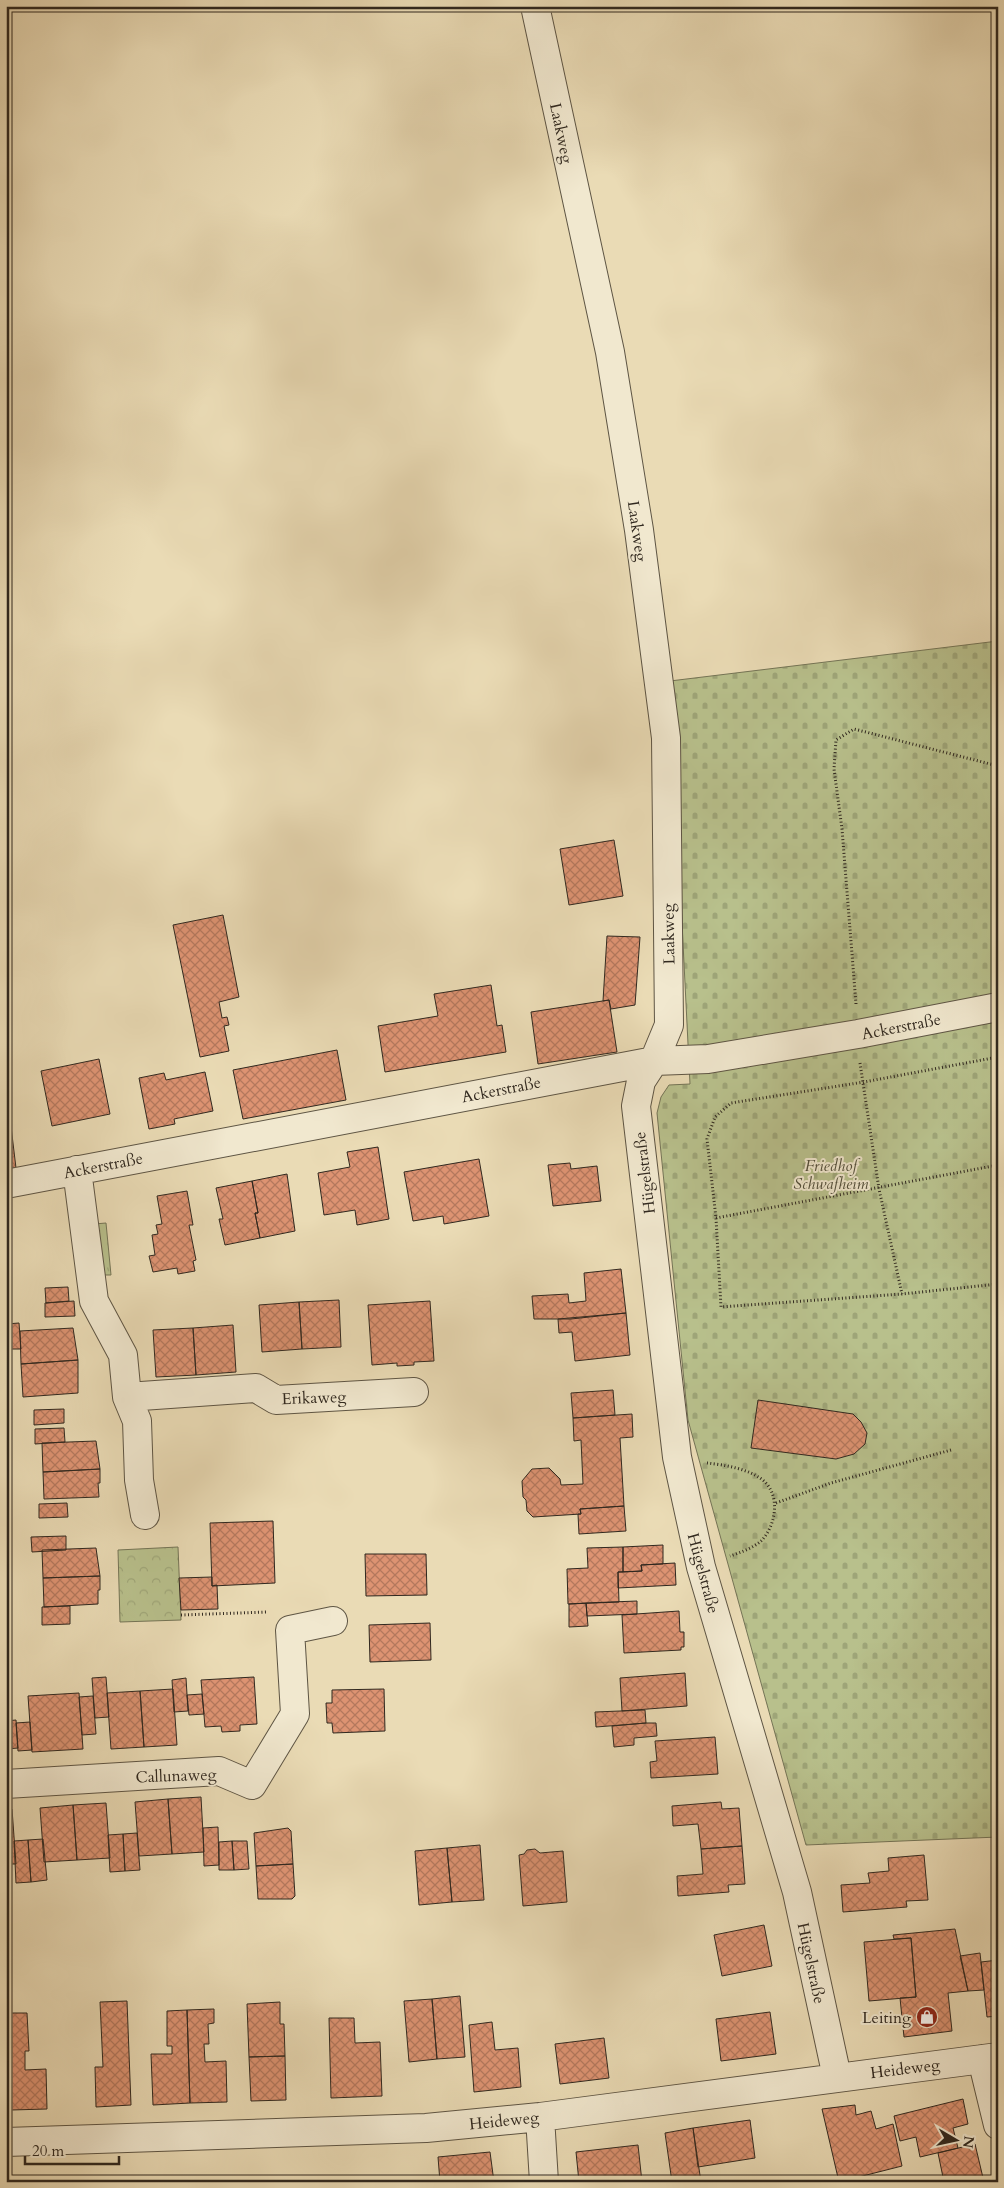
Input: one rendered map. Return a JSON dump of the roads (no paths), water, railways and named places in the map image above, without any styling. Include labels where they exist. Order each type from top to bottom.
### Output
[{"type":"street","name":"Laakweg","points":[[535,6],[610,352],[639,530],[666,738],[669,1026],[654,1061]]},
{"type":"street","name":"Ackerstraße","points":[[6,1184],[654,1061],[708,1059],[858,1034],[998,1007]]},
{"type":"street","name":"Hügelstraße","points":[[654,1061],[641,1081],[636,1106],[678,1457],[701,1567],[796,1892],[837,2077]]},
{"type":"street","points":[[77,1170],[94,1301],[122,1356],[127,1396],[137,1421],[139,1480],[145,1515]]},
{"type":"street","name":"Erikaweg","points":[[127,1396],[256,1388],[276,1400],[414,1392]]},
{"type":"street","name":"Callunaweg","points":[[6,1784],[219,1771],[252,1785],[295,1714],[290,1630],[333,1621]]},
{"type":"street","points":[[990,2058],[998,2125]]},
{"type":"street","name":"Heideweg","points":[[6,2142],[426,2128],[540,2117],[990,2058]]},
{"type":"street","points":[[540,2117],[544,2182]]},
{"type":"place","name":"Leiting","points":[[927,2017]]},
{"type":"park label","name":"Friedhof Schwafheim","points":[[831,1174]]}]
